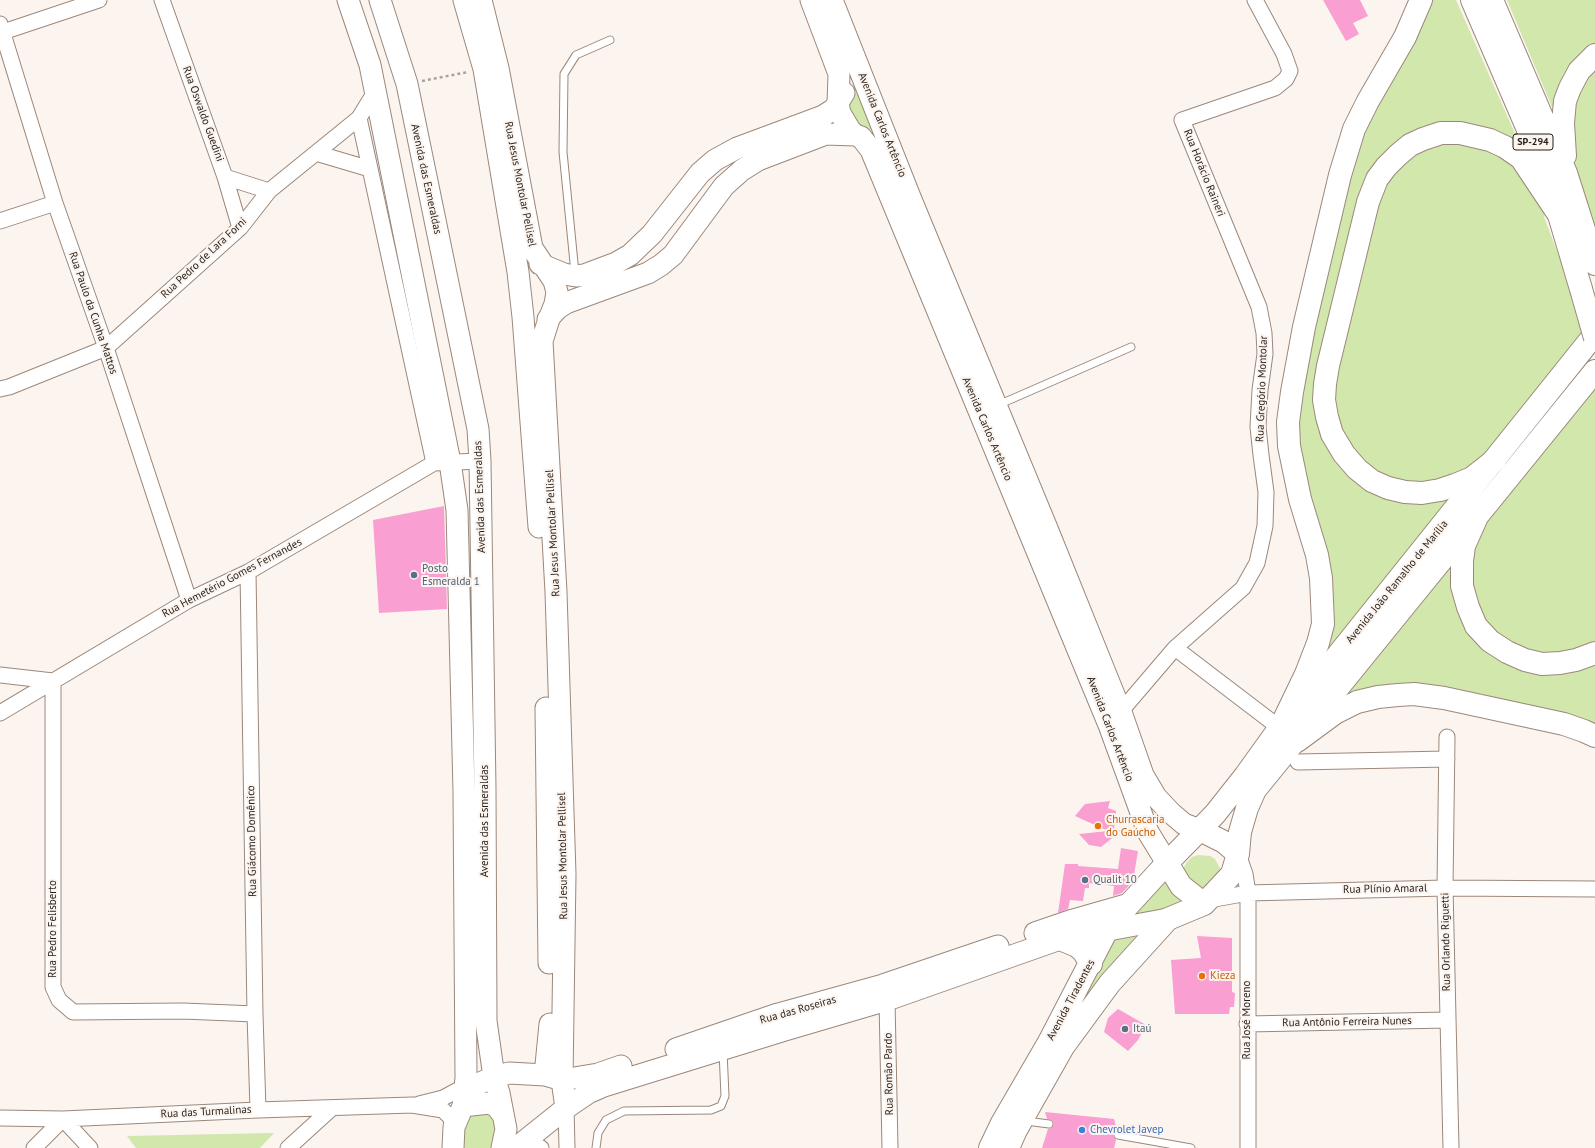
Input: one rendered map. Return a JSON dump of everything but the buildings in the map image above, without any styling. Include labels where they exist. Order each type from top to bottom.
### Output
[{"type":"main road","name":"Avenida das Esmeraldas","points":[[348,0],[370,65],[442,462],[458,510],[464,791],[466,1078],[464,1098],[454,1127]]},
{"type":"main road","name":"Avenida das Esmeraldas","points":[[380,0],[407,84],[478,429],[480,460],[485,789],[486,1021],[494,1077],[506,1129],[502,1148]]},
{"type":"main road","name":"Rua Jesus Montolar Pellisel","points":[[464,0],[484,69],[518,272],[524,317],[543,589],[557,874]]},
{"type":"main road","name":"Rua Jesus Montolar Pellisel","points":[[481,0],[498,68],[532,248],[554,281],[557,292],[555,304],[542,341],[556,592],[557,874],[554,1078],[566,1108]]},
{"type":"main road","name":"Avenida Carlos Artêncio","points":[[811,0],[840,74],[838,104],[840,113],[850,130],[871,150],[1038,529],[1115,718],[1143,775],[1156,797],[1184,824],[1200,830]]},
{"type":"main road","name":"Avenida Carlos Artêncio","points":[[832,0],[910,197],[996,406],[1038,529]]},
{"type":"main road","points":[[1276,724],[1306,674],[1318,644],[1323,624],[1321,578],[1317,555],[1300,499],[1289,446],[1288,422],[1304,327],[1340,174],[1354,129],[1368,101],[1405,37],[1421,0]]},
{"type":"main road","name":"SP-294","points":[[1472,0],[1535,146],[1559,215],[1595,338]]},
{"type":"main road","name":"SP-294","points":[[1492,0],[1566,173],[1595,264]]},
{"type":"main road","points":[[1566,173],[1563,123],[1565,101],[1579,71],[1595,55]]},
{"type":"main road","points":[[518,272],[529,265],[537,263],[564,274],[576,276],[595,272],[616,263],[630,255],[652,234],[700,173],[715,160],[742,146],[823,116],[834,109],[844,94],[854,89],[861,91],[874,106],[876,124],[874,130],[868,135],[858,136],[826,134],[758,160],[742,170],[724,186],[678,250],[661,265],[648,273],[566,303],[558,308],[549,319],[540,322],[530,322],[524,317]]},
{"type":"main road","points":[[1495,460],[1472,478],[1456,485],[1440,490],[1422,493],[1405,492],[1388,488],[1377,483],[1357,469],[1344,454],[1332,434],[1326,416],[1324,400],[1325,384],[1328,366],[1368,202],[1372,190],[1382,173],[1398,154],[1422,138],[1441,134],[1460,133],[1490,140],[1505,147],[1521,158],[1559,215]]},
{"type":"main road","name":"Avenida João Ramalho de Marília","points":[[1200,830],[1215,814],[1245,776],[1276,724],[1495,460],[1595,334]]},
{"type":"main road","name":"Avenida João Ramalho de Marília","points":[[1238,854],[1240,832],[1246,808],[1255,790],[1297,751],[1476,519],[1595,371]]},
{"type":"main road","points":[[1476,519],[1464,546],[1462,561],[1462,586],[1468,607],[1476,626],[1490,641],[1507,652],[1525,660],[1542,664],[1576,660],[1595,653]]},
{"type":"main road","points":[[1297,751],[1335,713],[1357,702],[1378,697],[1409,694],[1444,698],[1564,724],[1595,736]]},
{"type":"main road","name":"Avenida Carlos Artêncio","points":[[1115,718],[1148,832],[1167,863]]},
{"type":"main road","points":[[464,791],[485,789]]},
{"type":"main road","points":[[1168,919],[1206,902],[1232,874],[1238,854],[1224,842],[1200,830],[1167,863],[1181,886],[1206,902]]},
{"type":"main road","name":"Avenida Tiradentes","points":[[990,1148],[1002,1123],[1050,1042],[1106,932],[1113,922],[1167,863]]},
{"type":"main road","name":"Rua das Roseiras","points":[[885,993],[1073,920],[1130,904]]},
{"type":"main road","name":"Avenida Tiradentes","points":[[1008,1148],[1063,1047],[1110,983],[1168,919]]},
{"type":"main road","name":"Rua das Roseiras","points":[[528,1145],[566,1108],[588,1093],[662,1061],[781,1022],[885,993],[1060,939],[1106,932],[1168,919]]},
{"type":"main road","points":[[1060,939],[1077,946],[1083,951],[1091,964]]},
{"type":"main road","name":"Rua das Roseiras","points":[[464,1098],[494,1077],[509,1073],[554,1078],[598,1074],[723,1049],[781,1022]]},
{"type":"main road","points":[[464,1098],[489,1103],[496,1106],[503,1115]]},
{"type":"main road","points":[[453,1148],[454,1127]]},
{"type":"street","points":[[1,28],[99,0]]},
{"type":"street","name":"Rua Oswaldo Guedini","points":[[162,0],[225,177],[240,228]]},
{"type":"street","name":"Rua Horácio Raineri","points":[[1255,0],[1284,54],[1290,71],[1286,79],[1275,88],[1182,120],[1259,307]]},
{"type":"street","name":"Rua Paulo da Cunha Mattos","points":[[1,28],[55,203],[106,348],[189,600]]},
{"type":"street","name":"Rua Pedro de Lara Forni","points":[[0,389],[9,387],[106,348],[240,228],[270,192],[359,118],[375,92]]},
{"type":"street","points":[[359,118],[442,462]]},
{"type":"street","points":[[316,153],[370,168]]},
{"type":"street","points":[[225,177],[270,192]]},
{"type":"street","points":[[0,221],[55,203]]},
{"type":"street","name":"Rua Gregório Montolar","points":[[1115,718],[1175,648],[1243,588],[1257,563],[1264,526],[1266,492],[1258,427],[1260,390],[1265,354],[1264,333],[1259,307]]},
{"type":"street","name":"Rua Hemetério Gomes Fernandes","points":[[0,713],[189,600],[248,572],[442,462],[480,460]]},
{"type":"street","name":"Rua Giácomo Domênico","points":[[248,572],[255,1014],[258,1110]]},
{"type":"street","points":[[1175,648],[1276,724]]},
{"type":"street","points":[[0,675],[53,681]]},
{"type":"street","name":"Rua Pedro Felisberto","points":[[53,681],[53,987],[58,1000],[73,1012],[183,1011],[255,1014]]},
{"type":"street","name":"Rua Orlando Riguetti","points":[[1447,737],[1446,888],[1451,1148]]},
{"type":"street","points":[[1297,751],[1447,759]]},
{"type":"street","name":"Rua José Moreno","points":[[1238,854],[1245,874],[1248,893],[1248,1148]]},
{"type":"street","name":"Rua Plínio Amaral","points":[[1206,902],[1248,893],[1446,888],[1595,889]]},
{"type":"street","name":"Rua Romão Pardo","points":[[885,993],[890,1148]]},
{"type":"street","name":"Rua Antônio Ferreira Nunes","points":[[1247,1024],[1448,1020]]},
{"type":"street","name":"Rua das Turmalinas","points":[[412,1106],[443,1098],[456,1091],[464,1098]]},
{"type":"street","name":"Rua das Turmalinas","points":[[0,1118],[63,1119],[258,1110],[412,1106],[443,1110],[450,1117],[454,1127]]},
{"type":"street","points":[[288,1148],[332,1108]]},
{"type":"street","points":[[566,1108],[567,1148]]},
{"type":"street","points":[[34,1148],[63,1119],[90,1148]]},
{"type":"lane","points":[[576,276],[563,152],[564,74],[576,55],[610,40]]},
{"type":"lane","points":[[996,406],[1131,347]]},
{"type":"lane","points":[[596,1148],[598,1133],[606,1120],[624,1111],[711,1110],[720,1106],[725,1096],[723,1049]]},
{"type":"lane","points":[[1022,1120],[1049,1124]]},
{"type":"lane","points":[[1118,1136],[1191,1148]]},
{"type":"path","points":[[407,84],[484,69]]},
{"type":"green space","points":[[1427,0],[1456,0],[1524,154],[1487,133],[1391,156],[1319,403],[1373,486],[1464,487],[1303,688],[1320,652],[1294,429],[1346,171]]},
{"type":"green space","points":[[1507,0],[1595,0],[1595,47],[1556,105],[1552,107]]},
{"type":"green space","points":[[1595,60],[1595,229],[1571,150],[1567,127],[1590,64]]},
{"type":"green space","points":[[855,93],[861,96],[872,127],[870,131],[863,134],[843,104],[851,94]]},
{"type":"green space","points":[[1451,136],[1510,156],[1545,210],[1544,217],[1560,259],[1583,337],[1492,452],[1453,482],[1393,485],[1342,445],[1328,384],[1389,167]]},
{"type":"green space","points":[[1595,386],[1595,647],[1552,660],[1488,631],[1466,576],[1475,532]]},
{"type":"green space","points":[[1457,555],[1495,653],[1595,660],[1595,731],[1438,692],[1332,709]]},
{"type":"green space","points":[[1198,855],[1210,856],[1215,859],[1221,870],[1219,881],[1199,892],[1184,874],[1184,867],[1187,862],[1192,857]]},
{"type":"green space","points":[[1166,877],[1192,904],[1128,922]]},
{"type":"green space","points":[[1139,936],[1048,1056],[1113,941]]},
{"type":"green space","points":[[486,1110],[497,1120],[495,1148],[462,1148],[460,1139],[470,1112]]},
{"type":"green space","points":[[274,1133],[260,1148],[136,1148],[127,1136]]},
{"type":"place","name":"Posto Esmeralda 1","points":[[414,575]]},
{"type":"place","name":"Churrascaria do Gaúcho","points":[[1098,826]]},
{"type":"place","name":"Qualit 10","points":[[1085,880]]},
{"type":"place","name":"Kieza","points":[[1202,976]]},
{"type":"place","name":"Itaú","points":[[1125,1029]]},
{"type":"place","name":"Chevrolet Javep","points":[[1082,1130]]}]
